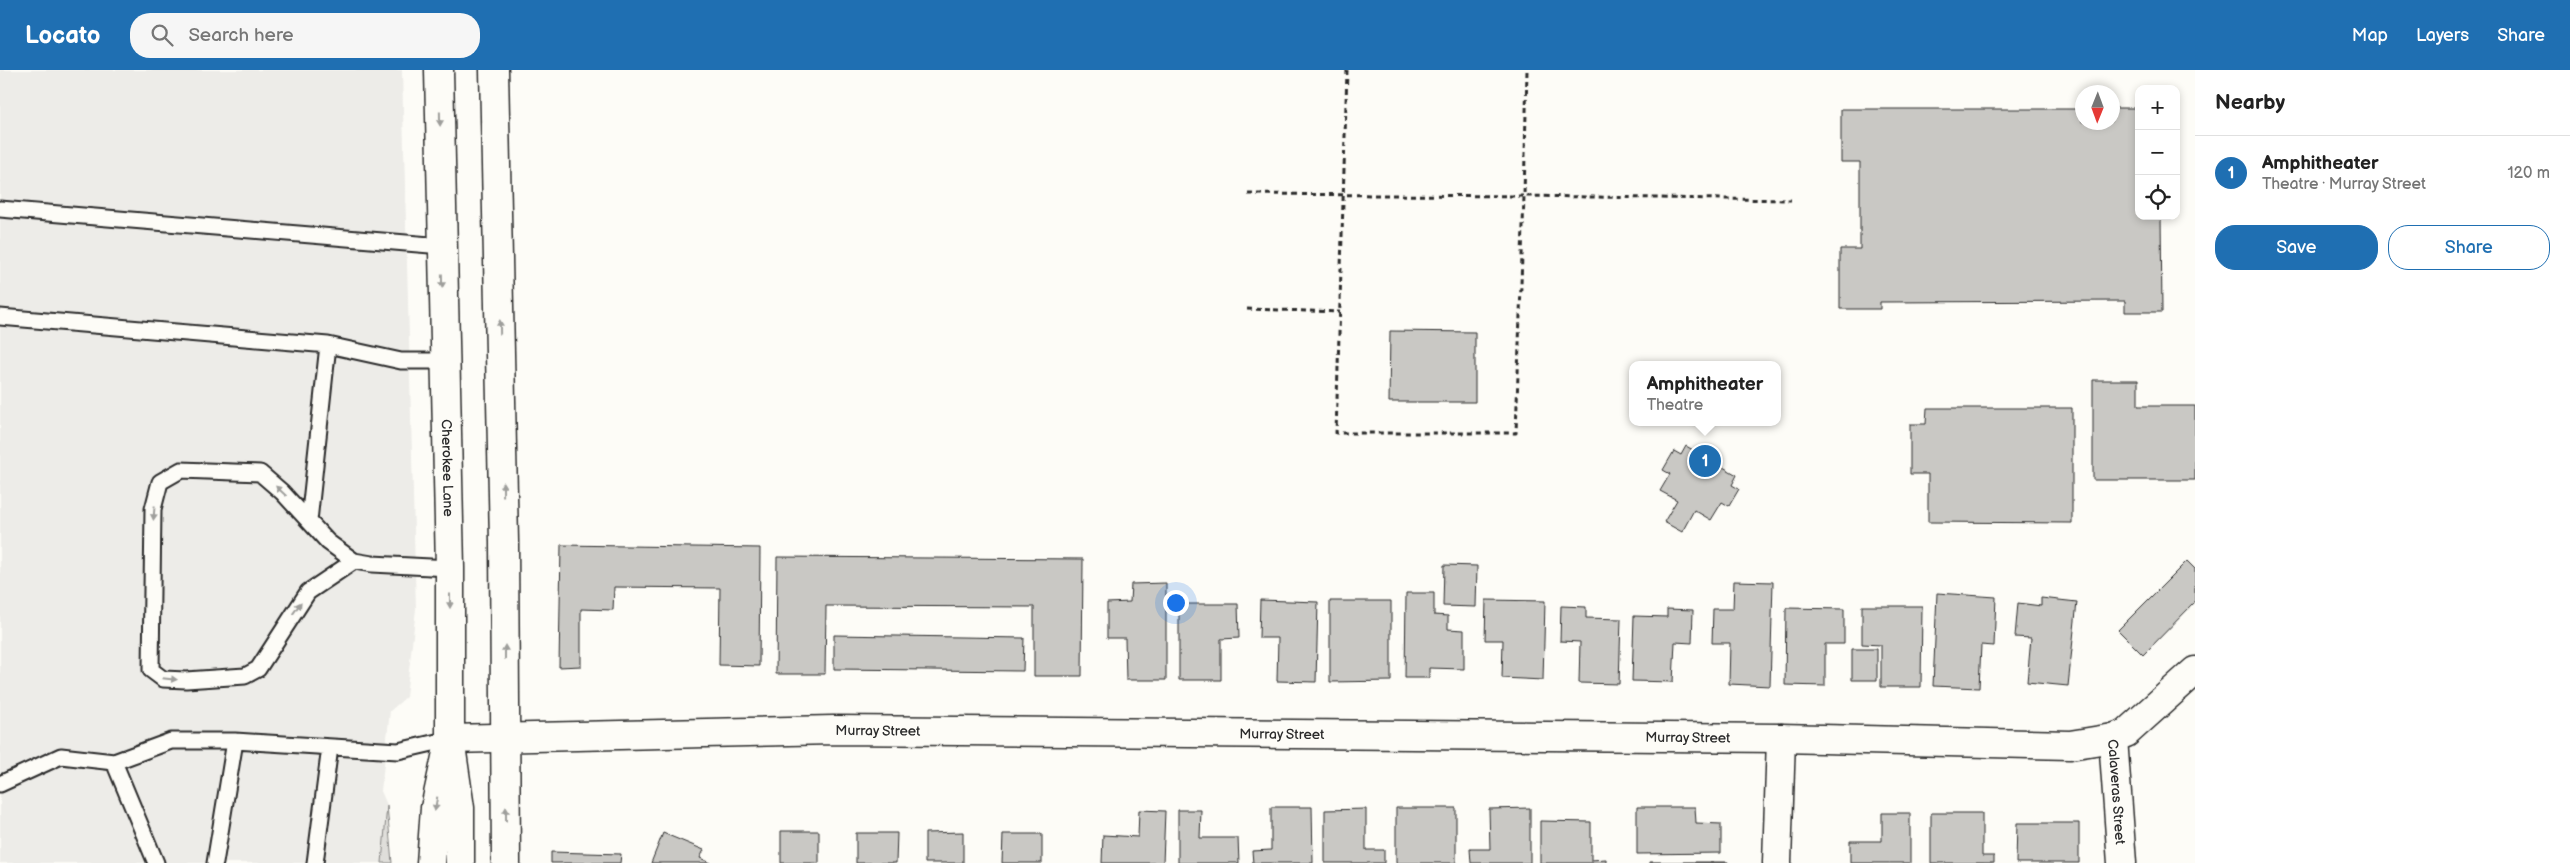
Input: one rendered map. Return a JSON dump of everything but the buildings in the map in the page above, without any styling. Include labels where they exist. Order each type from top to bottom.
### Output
[{"type":"main road","name":"Cherokee Lane","points":[[439,70],[450,568],[450,739],[460,808],[460,863]]},
{"type":"main road","points":[[494,70],[506,740],[506,863]]},
{"type":"main road","name":"Calaveras Street","points":[[2122,863],[2113,738],[2126,733],[2195,671]]},
{"type":"main road","name":"Murray Street","points":[[450,739],[506,740],[833,730],[1781,738],[2070,745],[2113,738]]},
{"type":"main road","points":[[1777,863],[1781,738]]},
{"type":"main road","points":[[431,863],[435,808],[450,739]]},
{"type":"lane","points":[[0,209],[442,246]]},
{"type":"lane","points":[[0,317],[328,345],[401,361],[444,361]]},
{"type":"lane","points":[[309,521],[328,345]]},
{"type":"lane","points":[[354,561],[308,592],[258,669],[245,676],[186,680],[163,679],[151,670],[153,509],[160,482],[181,470],[260,473],[282,492],[328,542],[354,561],[372,564],[450,568]]},
{"type":"lane","points":[[0,784],[61,756],[114,762],[171,741],[235,741],[398,751],[450,739]]},
{"type":"lane","points":[[215,863],[235,741]]},
{"type":"lane","points":[[315,863],[330,747]]},
{"type":"lane","points":[[114,762],[156,863]]},
{"type":"path","points":[[1347,70],[1345,194],[1336,433],[1516,433],[1527,70]]},
{"type":"path","points":[[1248,194],[1791,200]]},
{"type":"path","points":[[1247,309],[1340,312]]},
{"type":"shaded area","points":[[0,70],[402,70],[416,609],[406,697],[390,711],[381,791],[387,805],[382,863],[0,863]]},
{"type":"shaded area","points":[[387,805],[392,863],[382,863]]},
{"type":"place","name":"Amphitheater","points":[[1705,461]]}]
